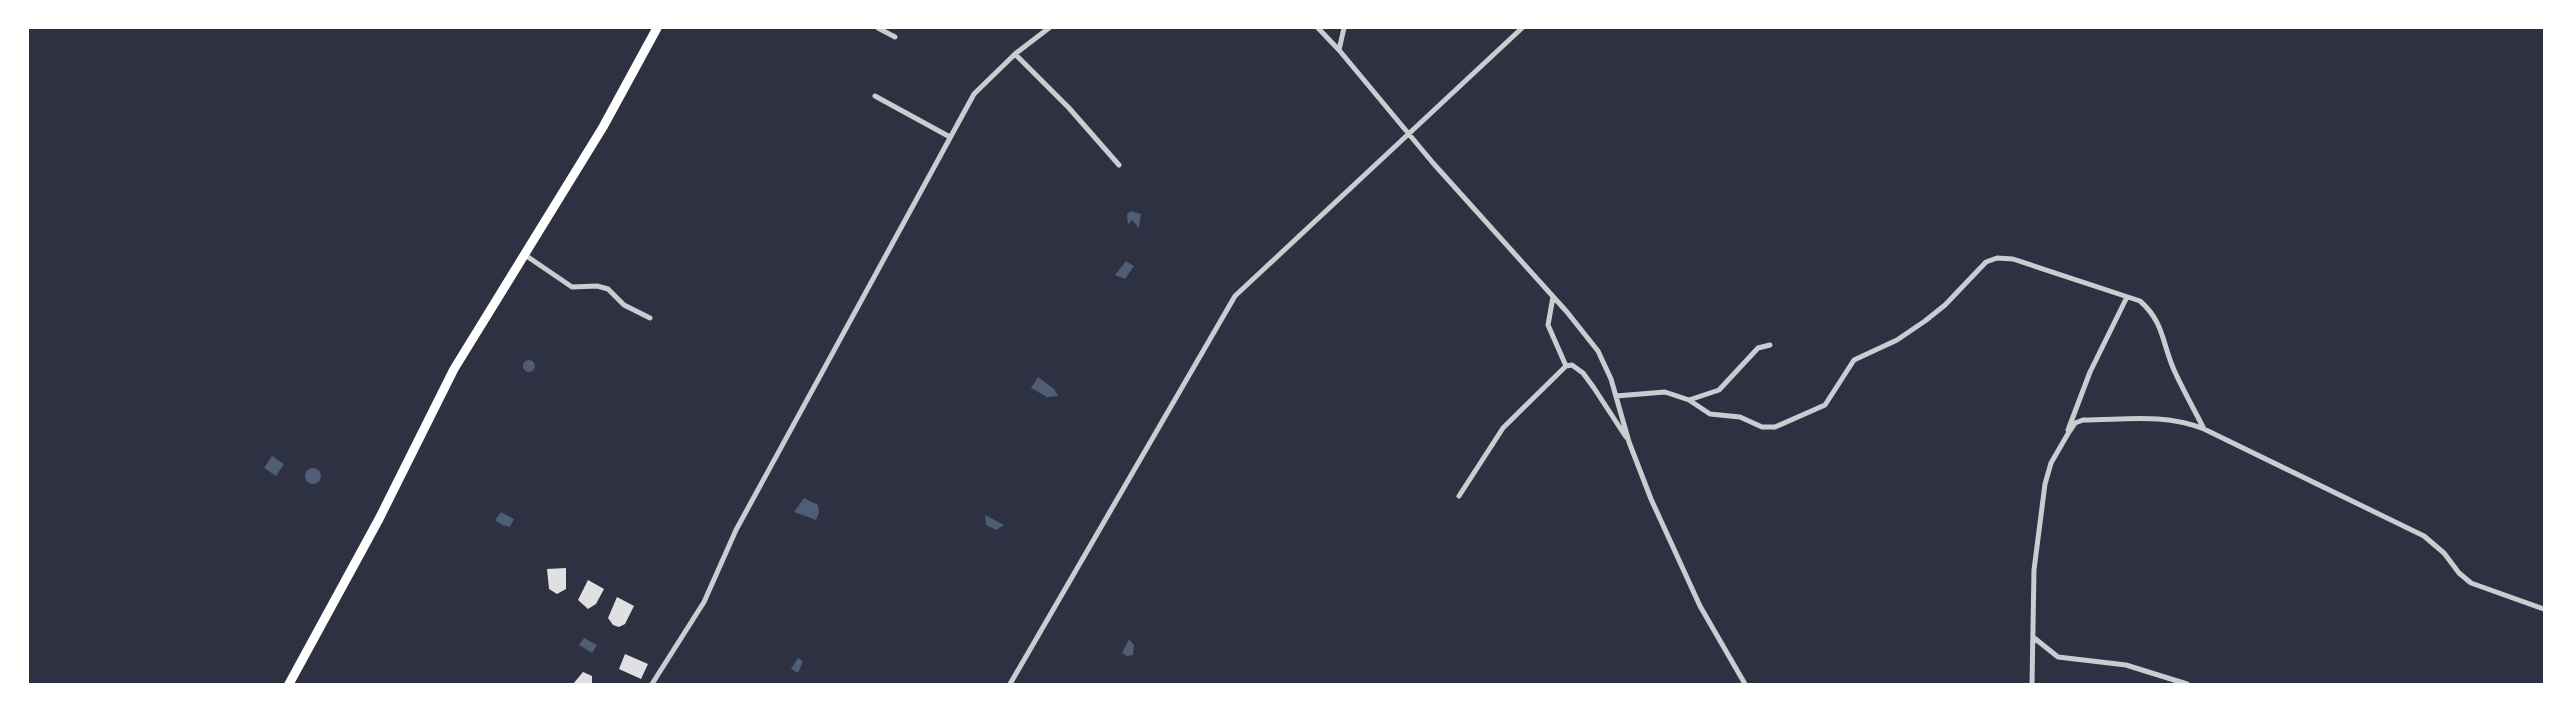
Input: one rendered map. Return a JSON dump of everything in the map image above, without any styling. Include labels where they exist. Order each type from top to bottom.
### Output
[{"type":"main road","points":[[289,684],[380,519],[454,369],[602,127],[657,28]]},
{"type":"street","points":[[878,28],[895,36]]},
{"type":"street","points":[[652,684],[704,602],[736,530],[974,94],[1015,54],[1049,28]]},
{"type":"street","points":[[1318,28],[1598,351],[1616,396],[1629,442],[1650,499],[1700,606],[1745,684]]},
{"type":"street","points":[[1339,50],[1344,28]]},
{"type":"street","points":[[1010,684],[1226,309],[1253,277],[1410,134],[1522,28]]},
{"type":"street","points":[[1015,54],[1069,108],[1119,165]]},
{"type":"street","points":[[875,96],[950,137]]},
{"type":"street","points":[[525,255],[572,287],[597,286],[608,289],[624,305],[650,318]]},
{"type":"street","points":[[1616,396],[1665,392],[1689,400],[1710,414],[1740,417],[1762,427],[1774,427],[1825,404],[1854,360],[1896,340],[1925,321],[1945,305],[1986,262],[1998,258],[2013,259],[2127,297],[2140,302],[2150,310],[2160,327],[2173,368],[2204,429]]},
{"type":"street","points":[[1553,297],[1548,325],[1566,366]]},
{"type":"street","points":[[2066,437],[2083,387],[2127,297]]},
{"type":"street","points":[[1689,400],[1719,390],[1758,348],[1770,345]]},
{"type":"street","points":[[1459,496],[1504,428],[1566,366],[1572,365],[1583,374],[1629,442]]},
{"type":"street","points":[[2032,684],[2034,570],[2045,484],[2052,463],[2066,437],[2076,424],[2082,420],[2162,419],[2191,424],[2204,429],[2424,536],[2444,553],[2459,573],[2471,583],[2544,608]]},
{"type":"street","points":[[2033,637],[2058,656],[2126,665],[2187,684]]},
{"type":"water","points":[[1131,211],[1141,214],[1139,228],[1132,220],[1128,224],[1127,214]]},
{"type":"water","points":[[1126,261],[1134,266],[1125,279],[1115,275]]},
{"type":"water","points":[[527,360],[531,360],[535,366],[531,372],[527,372],[523,368],[523,364]]},
{"type":"water","points":[[1038,377],[1054,389],[1058,396],[1047,397],[1031,388]]},
{"type":"water","points":[[272,456],[284,464],[276,476],[264,468]]},
{"type":"water","points":[[313,468],[321,476],[313,484],[305,476]]},
{"type":"water","points":[[804,498],[818,505],[819,512],[816,520],[794,512]]},
{"type":"water","points":[[501,512],[514,519],[510,527],[502,525],[495,520]]},
{"type":"water","points":[[985,515],[1004,525],[996,530],[986,525]]},
{"type":"water","points":[[584,638],[597,645],[592,653],[579,645]]},
{"type":"water","points":[[1129,639],[1134,645],[1133,655],[1127,656],[1122,653]]},
{"type":"water","points":[[798,658],[803,661],[798,673],[791,669]]},
{"type":"building","points":[[566,568],[566,589],[557,594],[549,589],[547,569]]},
{"type":"building","points":[[588,580],[604,589],[596,604],[588,609],[578,600]]},
{"type":"building","points":[[617,597],[634,606],[625,624],[619,627],[613,625],[608,618]]},
{"type":"building","points":[[625,654],[648,664],[641,679],[619,669]]},
{"type":"building","points":[[583,672],[592,676],[592,684],[573,684]]}]
